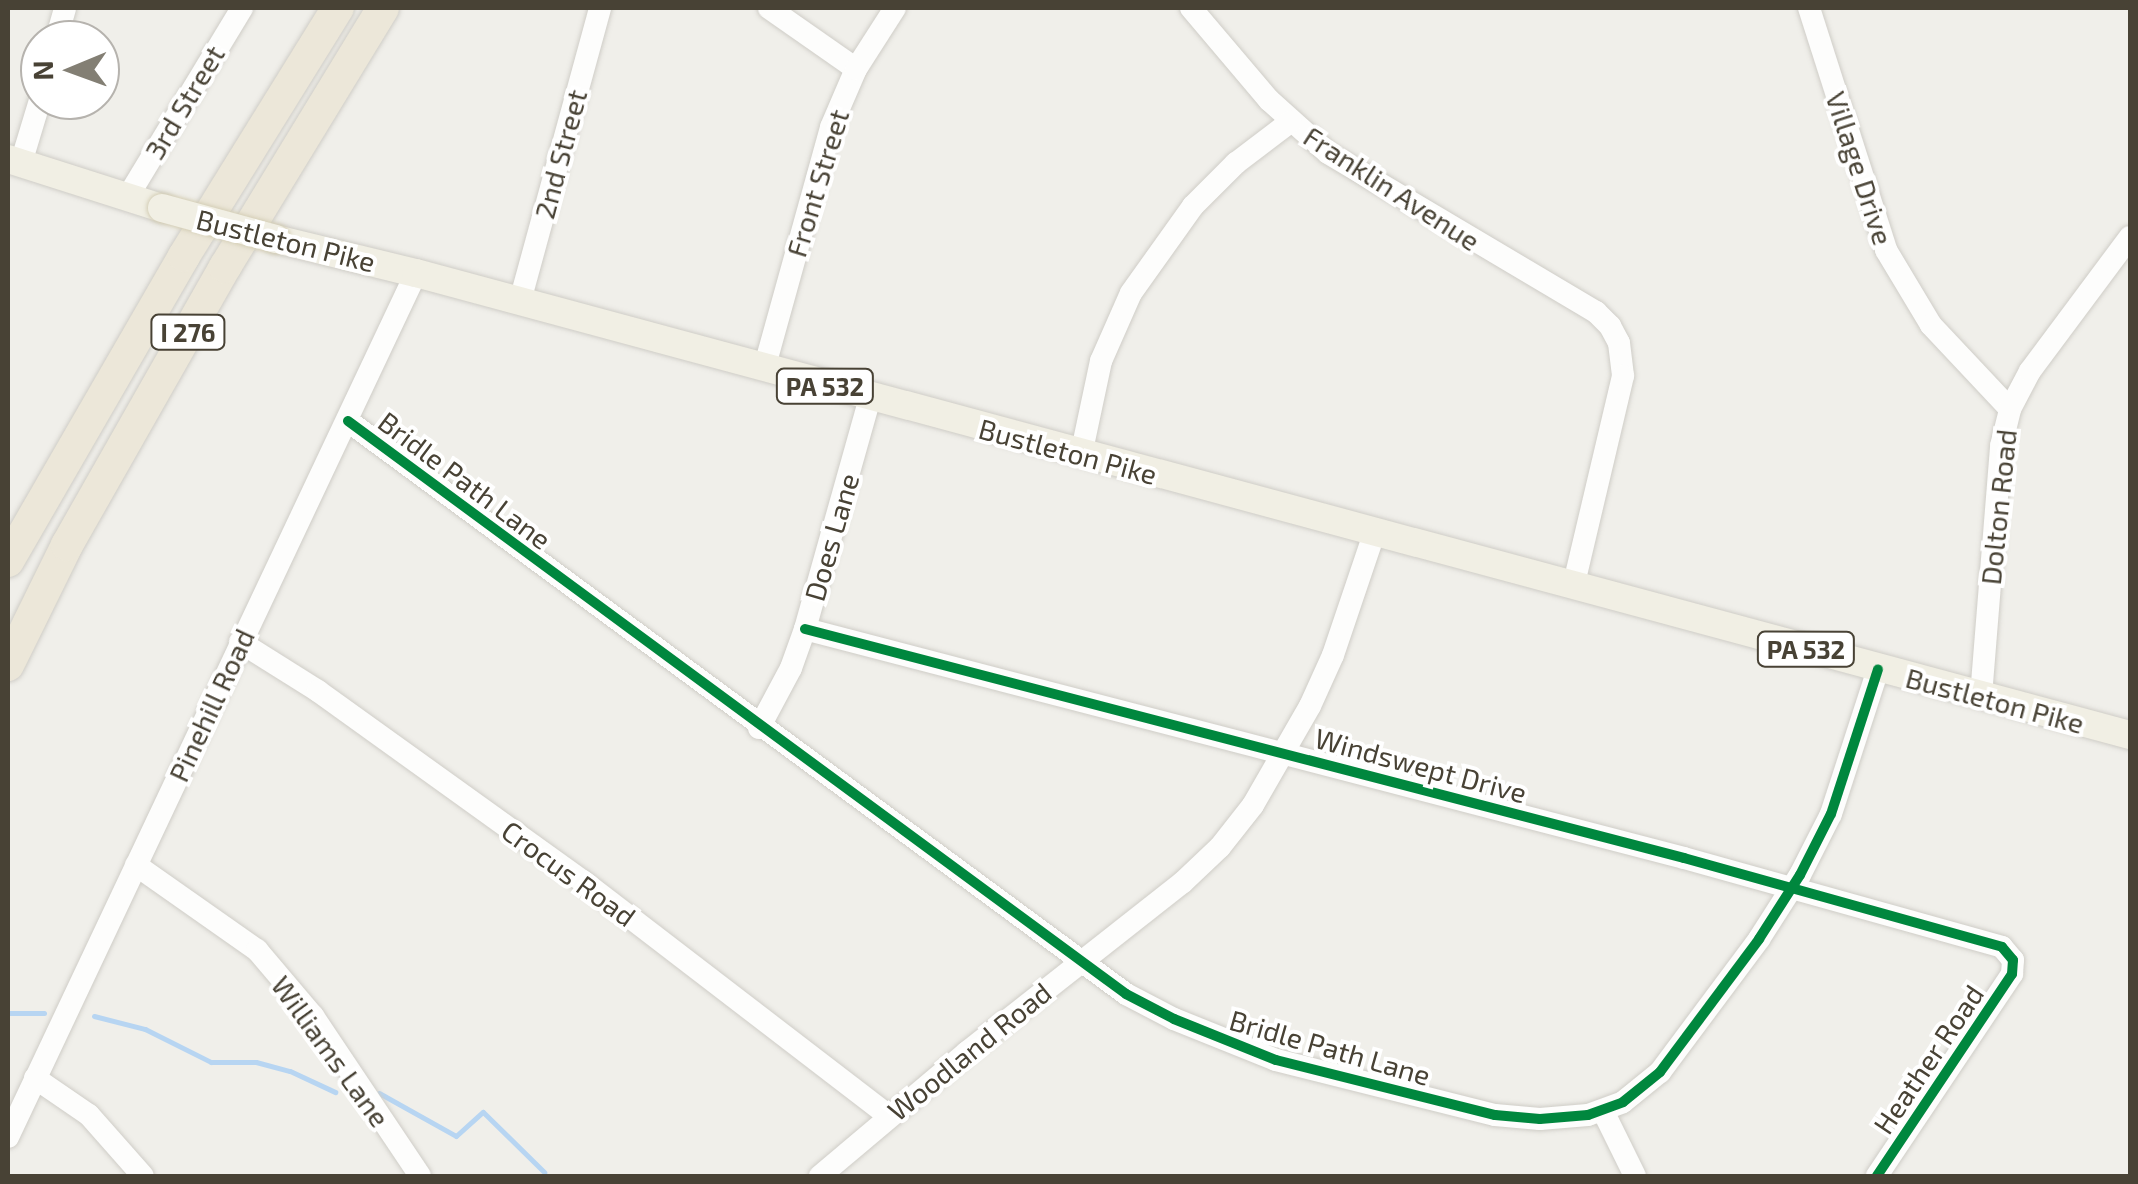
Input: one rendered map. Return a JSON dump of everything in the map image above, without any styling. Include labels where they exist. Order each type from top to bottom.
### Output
[{"type":"highway","name":"I 276","points":[[8,560],[184,256],[338,8]]},
{"type":"highway","name":"I 276","points":[[8,665],[66,545],[195,319],[383,8]]},
{"type":"main road","name":"Bustleton Pike","points":[[14,161],[276,240],[416,273],[1080,456],[2130,735]]},
{"type":"street","name":"3rd Street","points":[[128,198],[242,8]]},
{"type":"street","name":"2nd Street","points":[[520,301],[600,8]]},
{"type":"street","points":[[769,8],[856,70]]},
{"type":"street","name":"Front Street","points":[[764,369],[830,127],[856,70],[894,8]]},
{"type":"street","points":[[1191,8],[1290,122]]},
{"type":"street","name":"Village Drive","points":[[1808,8],[1886,250],[1930,325],[2010,409]]},
{"type":"street","points":[[14,161],[31,120]]},
{"type":"street","name":"Franklin Avenue","points":[[1080,456],[1102,361],[1132,293],[1192,206],[1236,162],[1290,122],[1354,170],[1596,312],[1610,326],[1620,343],[1624,376],[1572,587]]},
{"type":"street","name":"Dolton Road","points":[[1982,696],[2001,446],[2010,409],[2030,370],[2130,236]]},
{"type":"street","name":"Pinehill Road","points":[[8,1138],[416,273]]},
{"type":"street","name":"Does Lane","points":[[759,728],[791,668],[805,629],[870,398]]},
{"type":"street","name":"Bridle Path Lane","points":[[348,421],[759,728],[1126,994],[1174,1019],[1292,1064],[1495,1115],[1569,1118],[1603,1110],[1639,1091],[1660,1072],[1759,939],[1791,888],[1831,814],[1878,669]]},
{"type":"street","name":"Woodland Road","points":[[820,1176],[889,1116],[1202,866],[1237,826],[1286,752],[1333,655],[1374,534]]},
{"type":"street","name":"Windswept Drive","points":[[805,629],[1286,752],[1791,888],[2002,947],[2014,966]]},
{"type":"street","name":"Crocus Road","points":[[240,642],[318,691],[584,882],[889,1116]]},
{"type":"street","name":"Williams Lane","points":[[136,865],[256,950],[312,1016],[420,1176]]},
{"type":"street","name":"Heather Road","points":[[1877,1176],[2014,966]]},
{"type":"street","points":[[35,1078],[89,1116],[144,1176]]},
{"type":"street","points":[[1603,1110],[1635,1176]]},
{"type":"waterway","points":[[8,1013],[44,1013]]},
{"type":"waterway","points":[[94,1016],[145,1029],[211,1062],[256,1062],[290,1071],[335,1092]]},
{"type":"waterway","points":[[379,1093],[456,1136],[483,1112],[544,1172]]},
{"type":"cycle path","points":[[348,421],[1126,994],[1174,1019],[1276,1060],[1495,1115],[1540,1119],[1588,1115],[1623,1102],[1660,1072],[1759,939],[1800,875],[1831,814],[1878,669]]},
{"type":"cycle path","points":[[805,629],[1684,858],[2002,947],[2013,960],[2012,974],[1877,1176]]}]
